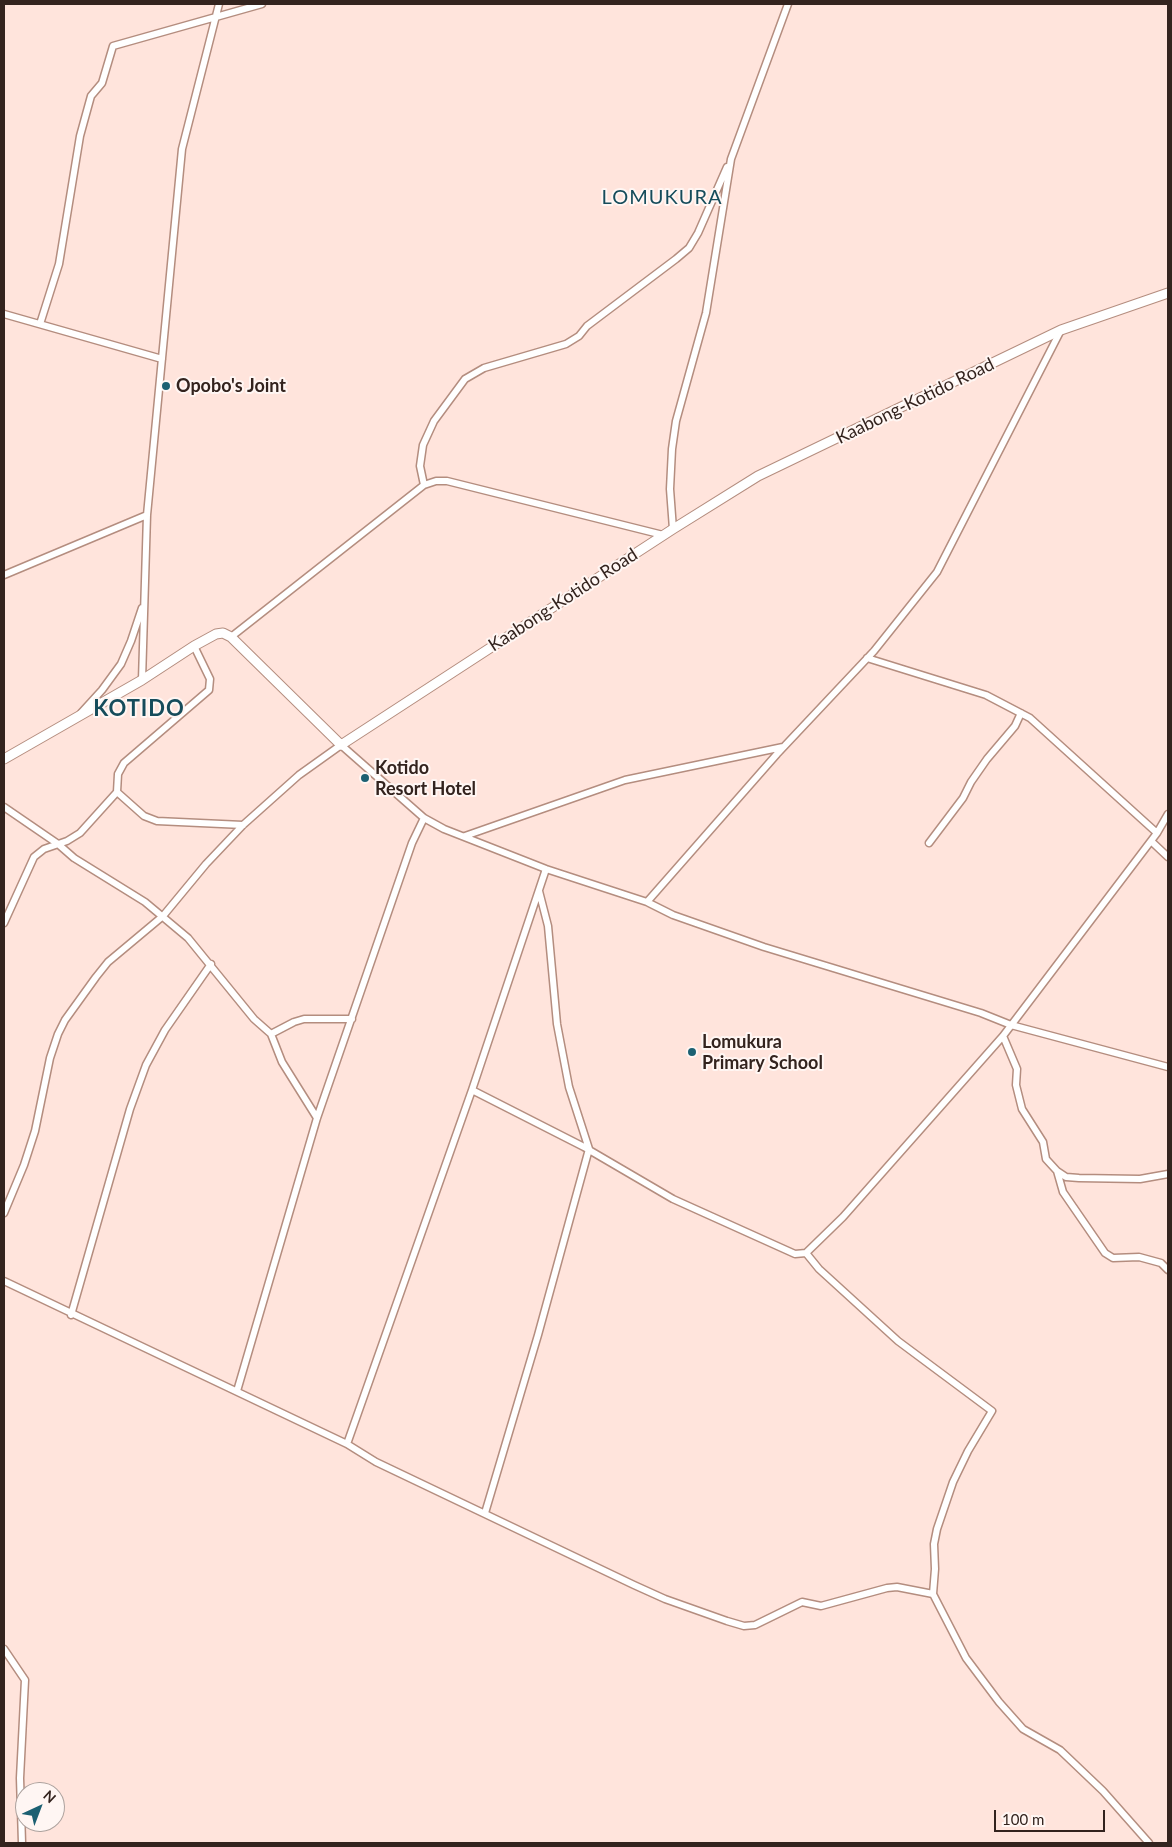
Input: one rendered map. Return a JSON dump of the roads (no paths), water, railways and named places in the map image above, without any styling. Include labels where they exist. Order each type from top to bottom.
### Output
[{"type":"street","points":[[142,680],[147,515],[182,149],[219,4]]},
{"type":"street","points":[[40,324],[59,264],[80,136],[91,96],[102,83],[113,46],[262,4]]},
{"type":"street","points":[[424,485],[420,466],[423,445],[434,421],[465,379],[484,368],[566,344],[579,336],[587,326],[689,248],[698,233],[731,159],[788,4]]},
{"type":"street","points":[[672,529],[670,488],[672,449],[676,422],[706,313],[731,159]]},
{"type":"street","name":"Kaabong-Kotido Road","points":[[341,745],[662,535],[758,476],[1061,330],[1168,293]]},
{"type":"street","points":[[4,314],[162,359]]},
{"type":"street","points":[[647,902],[783,747],[867,658],[936,572],[1061,330]]},
{"type":"street","points":[[231,637],[424,485],[436,481],[447,481],[662,535]]},
{"type":"street","points":[[4,575],[147,515]]},
{"type":"street","points":[[78,716],[102,690],[121,664],[131,641],[144,600]]},
{"type":"street","points":[[4,758],[142,680],[194,646],[216,634],[223,633],[231,637],[341,745],[424,818],[444,829],[546,869],[647,902],[673,915],[764,947],[1012,1025],[1168,1067]]},
{"type":"street","points":[[4,923],[34,857],[44,849],[80,833],[117,792],[118,774],[124,763],[210,688],[210,679],[194,646]]},
{"type":"street","points":[[867,658],[986,695],[1030,718],[1157,833]]},
{"type":"street","points":[[929,843],[963,798],[971,782],[987,759],[1015,726],[1021,713]]},
{"type":"street","points":[[4,1214],[24,1165],[41,1106],[50,1058],[65,1020],[108,962],[163,916],[206,864],[242,825],[299,775],[341,745]]},
{"type":"street","points":[[465,836],[625,780],[783,747]]},
{"type":"street","points":[[117,792],[144,816],[157,821],[242,825]]},
{"type":"street","points":[[4,807],[58,844],[74,858],[145,902],[188,938],[254,1019],[270,1034],[282,1062],[317,1118]]},
{"type":"street","points":[[472,1090],[589,1150],[673,1199],[796,1254],[806,1253],[843,1217],[1003,1036],[1157,833],[1168,814]]},
{"type":"street","points":[[237,1391],[317,1118],[412,843],[424,818]]},
{"type":"street","points":[[1151,840],[1168,857]]},
{"type":"street","points":[[348,1444],[472,1090],[546,869]]},
{"type":"street","points":[[485,1513],[538,1336],[589,1150],[569,1087],[556,1024],[548,926],[545,908],[539,891]]},
{"type":"street","points":[[71,1315],[130,1109],[146,1065],[165,1030],[211,964]]},
{"type":"street","points":[[270,1034],[304,1019],[352,1019]]},
{"type":"street","points":[[1003,1036],[1017,1069],[1016,1086],[1022,1109],[1043,1142],[1046,1159],[1057,1171],[1066,1177],[1079,1178],[1145,1178],[1168,1174]]},
{"type":"street","points":[[1057,1171],[1063,1192],[1105,1253],[1113,1258],[1139,1257],[1161,1263],[1168,1270]]},
{"type":"street","points":[[806,1253],[819,1269],[892,1336],[992,1411],[953,1482],[937,1529],[934,1544],[935,1570],[933,1594],[966,1658],[981,1681],[1004,1709],[1023,1728],[1051,1743],[1067,1756],[1103,1792],[1149,1843]]},
{"type":"street","points":[[4,1281],[71,1315],[348,1444],[376,1462],[665,1599],[744,1626],[760,1623],[802,1602],[821,1606],[857,1597],[874,1590],[897,1587],[933,1594]]},
{"type":"street","points":[[4,1649],[25,1680],[20,1778],[22,1843]]},
{"type":"place","name":"Opobo's Joint","points":[[166,386]]},
{"type":"place","name":"Kotido Resort Hotel","points":[[365,778]]},
{"type":"place","name":"Lomukura Primary School","points":[[692,1052]]},
{"type":"district","name":"LOMUKURA","points":[[662,198]]},
{"type":"district","name":"KOTIDO","points":[[139,709]]}]
